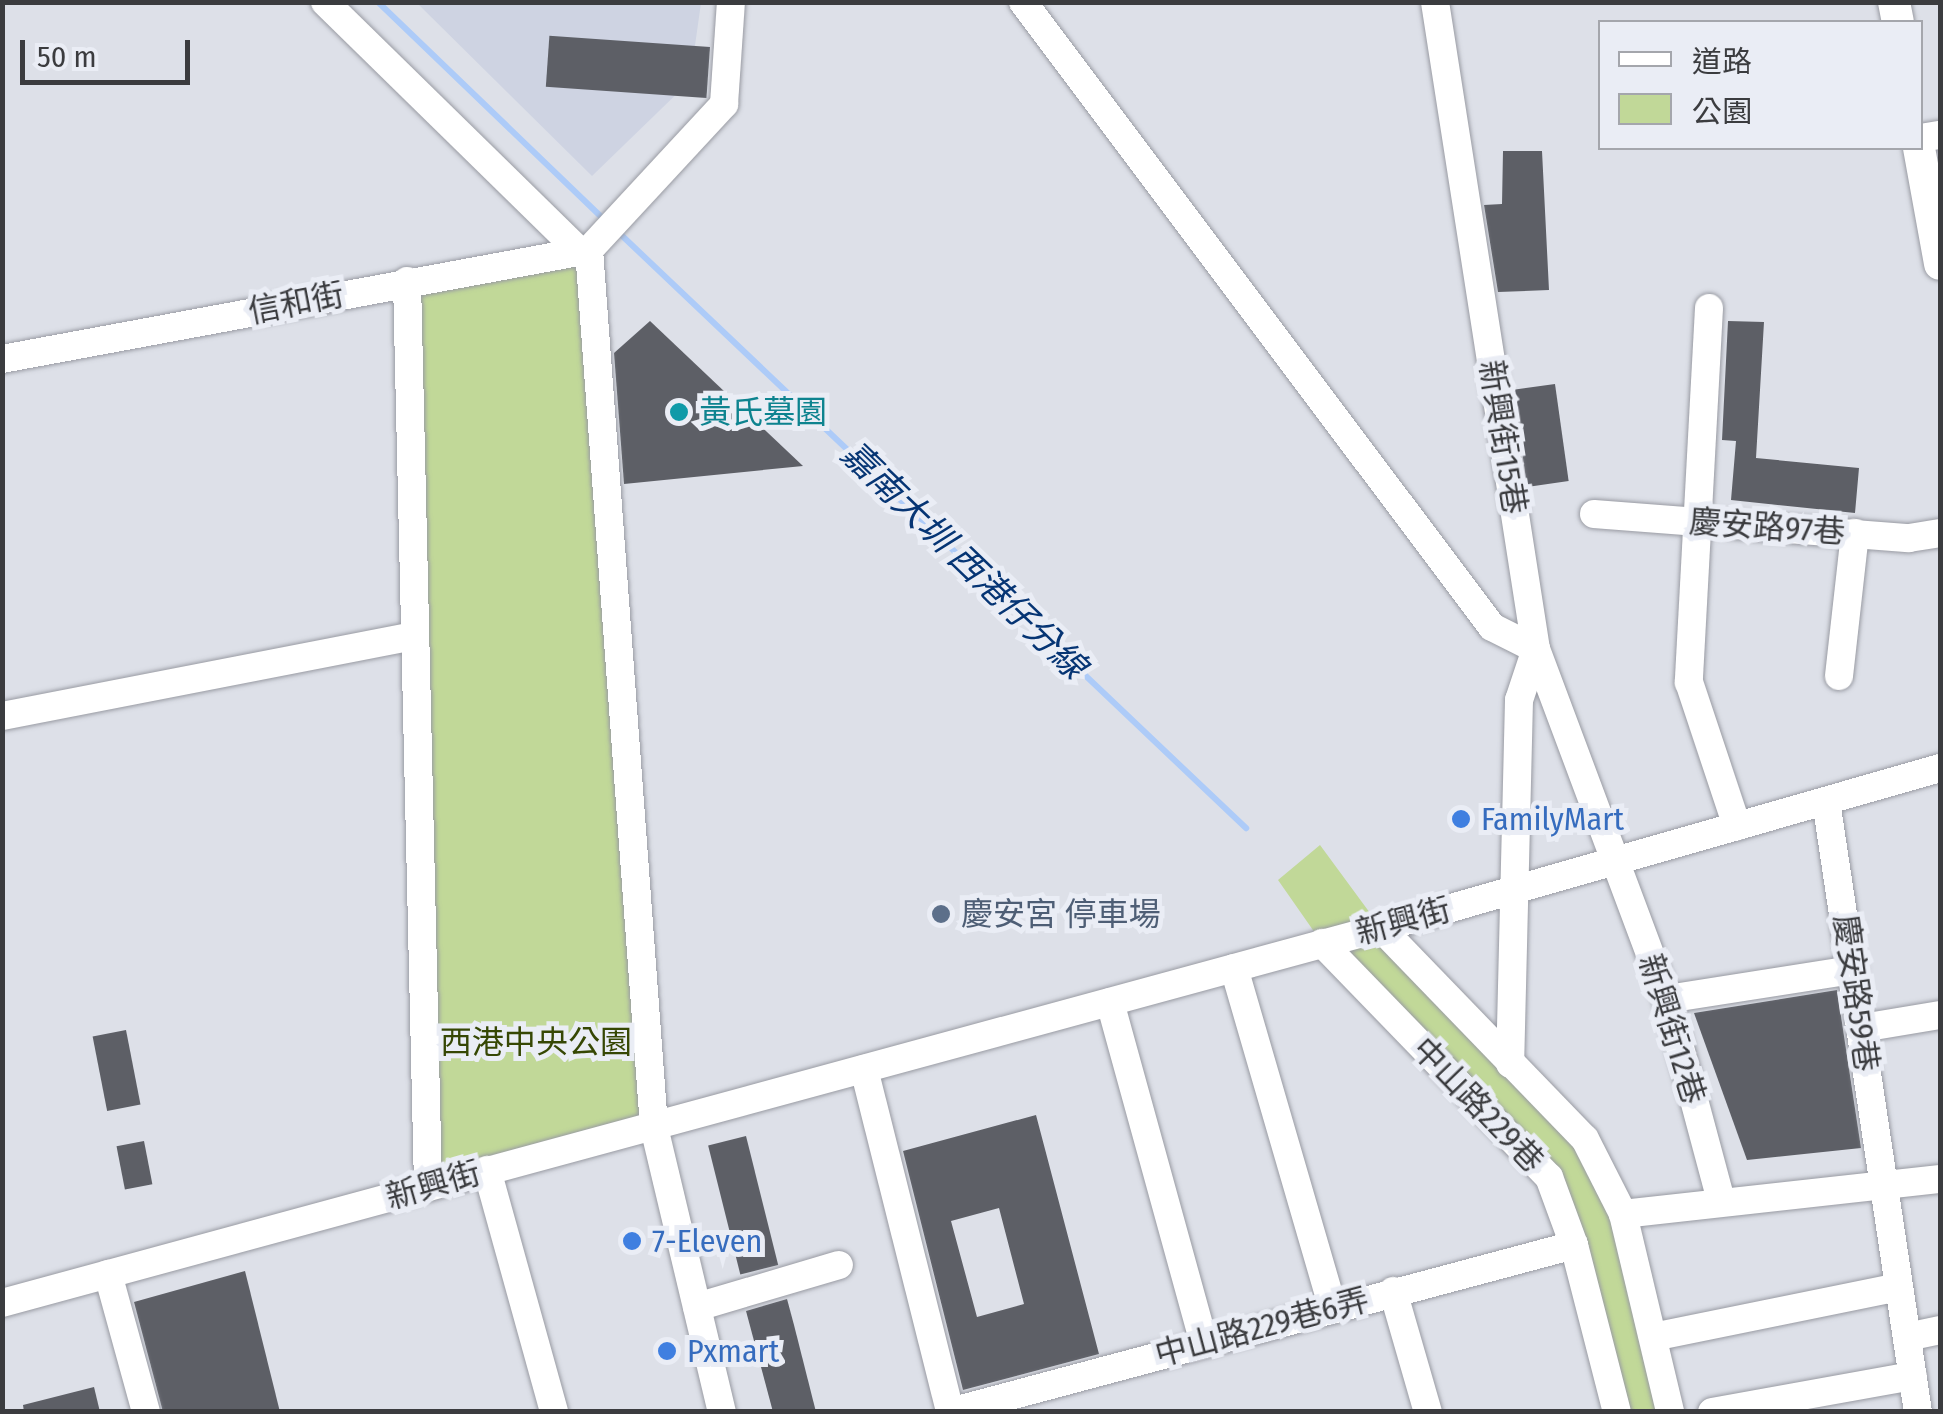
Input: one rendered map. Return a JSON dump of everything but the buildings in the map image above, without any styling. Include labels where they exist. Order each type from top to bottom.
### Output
[{"type":"main road","points":[[1920,150],[1940,264]]},
{"type":"street","points":[[325,2],[582,248],[654,1127],[722,1412]]},
{"type":"street","points":[[582,248],[629,208],[724,104],[730,2]]},
{"type":"street","points":[[1024,2],[1492,627],[1536,649],[1519,700],[1510,1064]]},
{"type":"street","name":"新興街15巷","points":[[1435,2],[1536,649],[1614,860]]},
{"type":"street","name":"信和街","points":[[2,359],[582,248]]},
{"type":"street","points":[[407,281],[428,1187]]},
{"type":"street","points":[[1709,308],[1688,682],[1738,826]]},
{"type":"street","name":"慶安路97巷","points":[[1594,514],[1855,534],[1940,533]]},
{"type":"street","points":[[1839,676],[1855,534]]},
{"type":"street","points":[[2,716],[414,636]]},
{"type":"street","name":"新興街","points":[[2,1303],[1381,928],[1940,768]]},
{"type":"street","name":"慶安路59巷","points":[[1826,801],[1918,1412]]},
{"type":"street","name":"新興街12巷","points":[[1614,860],[1667,999],[1722,1201]]},
{"type":"street","points":[[1381,928],[1585,1139],[1623,1214],[1670,1412]]},
{"type":"street","name":"中山路229巷","points":[[1322,943],[1548,1177],[1574,1244],[1617,1412]]},
{"type":"street","points":[[1234,968],[1334,1309]]},
{"type":"street","points":[[1667,999],[1853,970]]},
{"type":"street","points":[[1110,1002],[1204,1344]]},
{"type":"street","points":[[1862,1028],[1940,1016]]},
{"type":"street","points":[[864,1069],[950,1412]]},
{"type":"street","points":[[486,1170],[554,1412]]},
{"type":"street","points":[[1623,1214],[1940,1179]]},
{"type":"street","name":"中山路229巷6弄","points":[[950,1412],[1574,1244]]},
{"type":"street","points":[[697,1307],[839,1264]]},
{"type":"street","points":[[108,1274],[146,1412]]},
{"type":"street","points":[[1654,1337],[1900,1287]]},
{"type":"street","points":[[1393,1292],[1428,1412]]},
{"type":"street","points":[[1908,1337],[1940,1330]]},
{"type":"street","points":[[1712,1412],[1913,1376]]},
{"type":"shaded area","points":[[417,3],[701,3],[690,81],[592,176]]},
{"type":"green space","name":"西港中央公園","points":[[589,250],[654,1127],[428,1187],[407,281]]},
{"type":"green space","points":[[1320,845],[1381,928],[1585,1139],[1670,1411],[1617,1411],[1548,1177],[1322,943],[1278,880]]},
{"type":"waterway","name":"嘉南大圳 西港仔分線","points":[[378,2],[607,222]]},
{"type":"waterway","name":"嘉南大圳 西港仔分線","points":[[616,230],[1246,828]]},
{"type":"place","name":"黃氏墓園","points":[[679,412]]},
{"type":"place","name":"FamilyMart","points":[[1461,819]]},
{"type":"place","name":"慶安宮 停車場","points":[[941,914]]},
{"type":"place","name":"7-Eleven","points":[[632,1241]]},
{"type":"place","name":"Pxmart","points":[[667,1351]]}]
